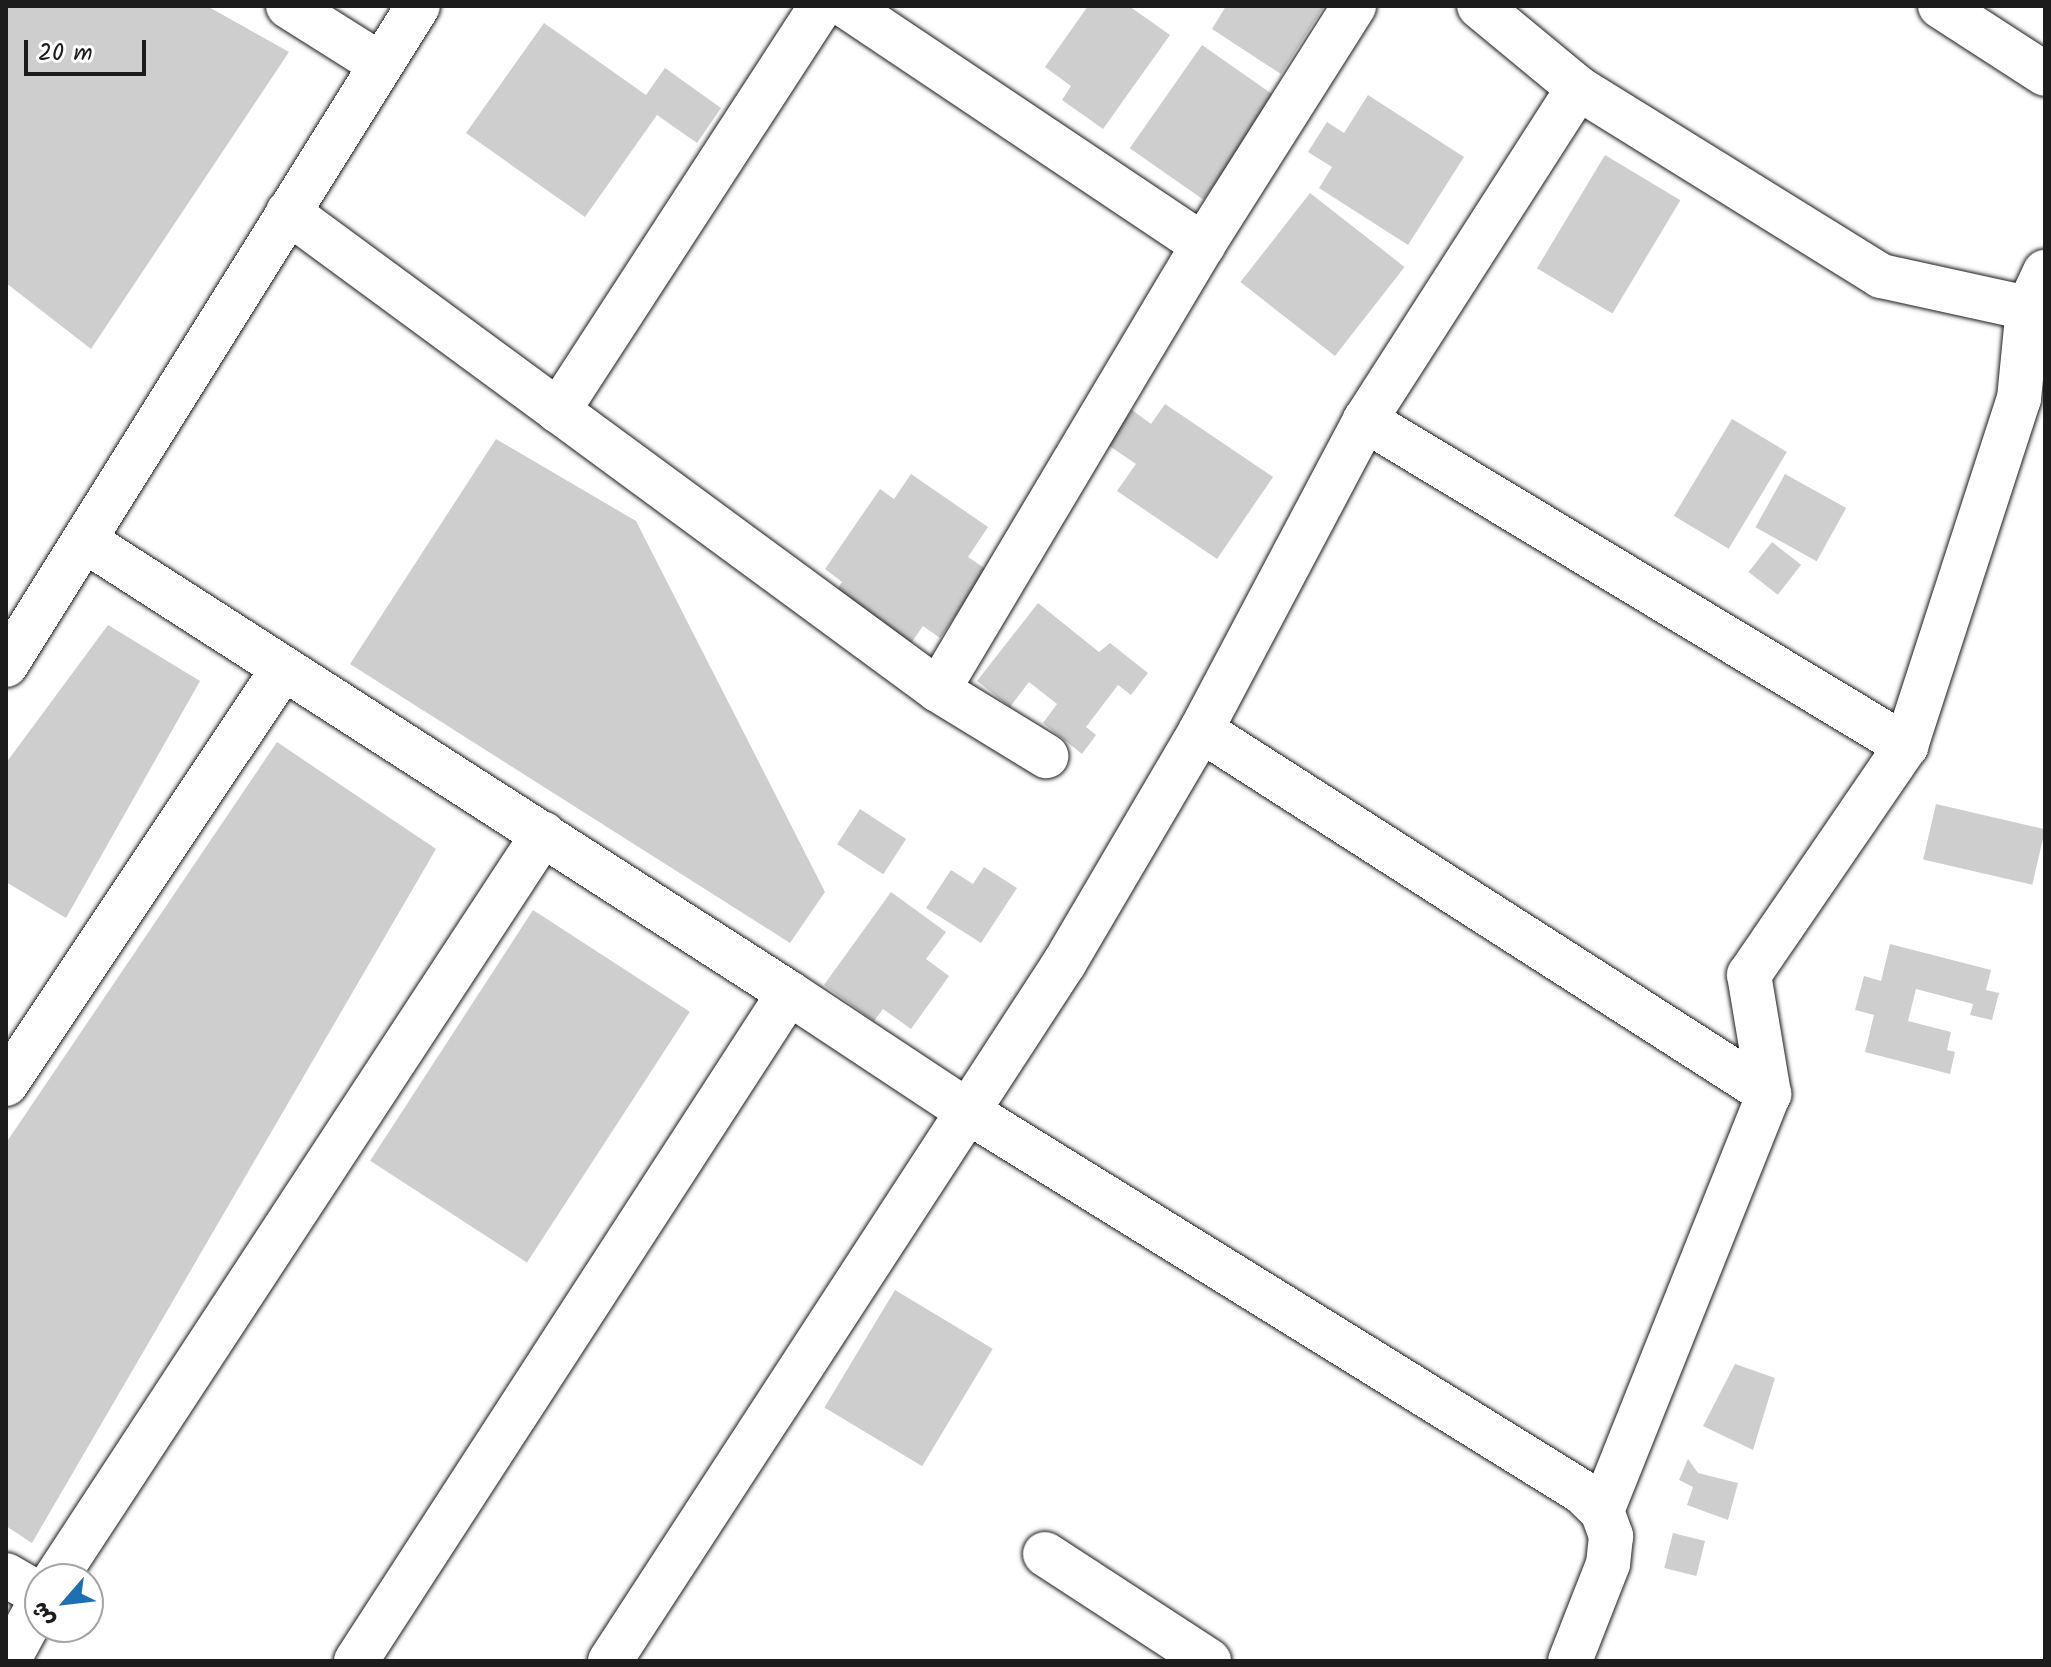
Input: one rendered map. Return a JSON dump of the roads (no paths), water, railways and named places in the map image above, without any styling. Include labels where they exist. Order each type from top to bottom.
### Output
[{"type":"street","points":[[288,6],[380,64]]},
{"type":"street","points":[[7,660],[418,6]]},
{"type":"street","points":[[558,411],[821,6]]},
{"type":"street","points":[[846,6],[1203,245]]},
{"type":"street","points":[[938,690],[1203,245],[1354,6]]},
{"type":"street","points":[[1479,6],[1578,88],[1881,276],[2037,290],[2019,399],[1906,746],[1749,975],[1769,1094],[1602,1511]]},
{"type":"street","points":[[1940,6],[2045,74]]},
{"type":"street","points":[[612,1660],[970,1113],[1065,962],[1201,730],[1365,420],[1578,88]]},
{"type":"street","points":[[288,212],[938,690],[1046,756]]},
{"type":"street","points":[[1365,420],[1906,746]]},
{"type":"street","points":[[84,540],[789,993],[970,1113],[1582,1492],[1602,1511],[1611,1536],[1608,1564],[1570,1661]]},
{"type":"street","points":[[13,1060],[283,668]]},
{"type":"street","points":[[1201,730],[1769,1094]]},
{"type":"street","points":[[65,1563],[543,834]]},
{"type":"street","points":[[356,1661],[789,993]]},
{"type":"street","points":[[1045,1554],[1209,1661]]},
{"type":"street","points":[[6,1575],[24,1586]]},
{"type":"street","points":[[8,1661],[24,1632]]}]
